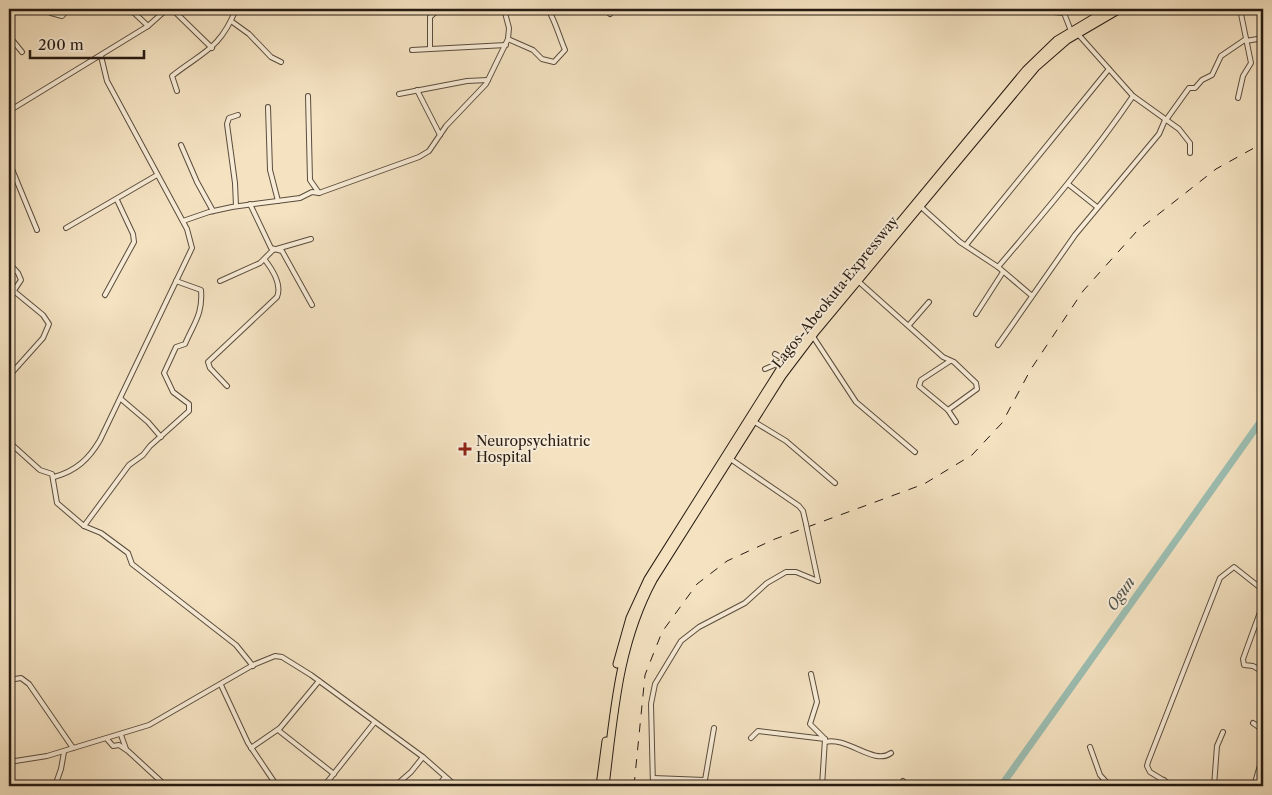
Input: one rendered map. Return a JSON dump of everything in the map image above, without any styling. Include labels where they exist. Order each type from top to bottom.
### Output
[{"type":"highway","name":"Lagos-Abeokuta Expressway","points":[[600,786],[615,672],[624,633],[635,606],[658,562],[786,360],[1026,70],[1047,49],[1109,9]]},
{"type":"highway","name":"Lagos-Abeokuta Expressway","points":[[605,786],[615,695],[624,654],[634,622],[653,580],[753,421],[812,335],[1036,67],[1074,32],[1120,9]]},
{"type":"street","points":[[51,13],[62,16],[69,9]]},
{"type":"street","points":[[130,9],[148,26]]},
{"type":"street","points":[[9,111],[148,26],[168,9]]},
{"type":"street","points":[[172,9],[212,48]]},
{"type":"street","points":[[177,91],[172,76],[212,48],[222,38],[236,9]]},
{"type":"street","points":[[430,47],[430,17],[439,9]]},
{"type":"street","points":[[183,221],[236,206],[300,198],[312,192],[319,193],[424,155],[488,80],[508,39],[510,28],[504,9]]},
{"type":"street","points":[[508,39],[533,50],[542,59],[554,62],[566,50],[558,38],[558,28],[548,9]]},
{"type":"street","points":[[604,9],[610,14]]},
{"type":"street","points":[[1023,9],[1064,13],[1074,32],[1133,96],[1179,129],[1190,143],[1190,153]]},
{"type":"street","points":[[1238,98],[1243,76],[1251,63],[1240,9]]},
{"type":"street","points":[[231,21],[249,34],[271,57],[281,62]]},
{"type":"street","points":[[9,36],[22,52]]},
{"type":"street","points":[[998,345],[1031,294],[1097,207],[1159,134],[1166,120],[1189,88],[1195,88],[1202,80],[1212,75],[1221,56],[1246,40],[1263,38]]},
{"type":"street","points":[[412,50],[430,47],[506,45]]},
{"type":"street","points":[[54,477],[74,469],[89,456],[100,440],[192,248],[191,237],[183,221],[107,81],[101,56]]},
{"type":"street","points":[[966,245],[1109,69]]},
{"type":"street","points":[[399,94],[488,80]]},
{"type":"street","points":[[417,90],[440,134]]},
{"type":"street","points":[[308,96],[310,180],[319,193]]},
{"type":"street","points":[[998,267],[1068,184],[1107,134],[1133,96]]},
{"type":"street","points":[[268,107],[270,170],[278,201]]},
{"type":"street","points":[[236,206],[227,124],[229,118],[238,115]]},
{"type":"street","points":[[182,145],[197,182],[213,211]]},
{"type":"street","points":[[9,162],[37,230]]},
{"type":"street","points":[[66,228],[158,175]]},
{"type":"street","points":[[1068,184],[1097,207]]},
{"type":"street","points":[[105,295],[134,242],[133,234],[117,200]]},
{"type":"street","points":[[250,204],[273,250]]},
{"type":"street","points":[[920,206],[966,245],[998,267],[1031,294]]},
{"type":"street","points":[[220,281],[265,260],[273,250],[311,239]]},
{"type":"street","points":[[273,250],[282,251],[312,305]]},
{"type":"street","points":[[227,386],[210,368],[208,362],[276,297],[279,288],[273,270],[265,260]]},
{"type":"street","points":[[9,263],[20,277],[20,284],[9,298]]},
{"type":"street","points":[[976,314],[1003,272]]},
{"type":"street","points":[[84,526],[129,465],[189,411],[189,404],[170,389],[164,373],[176,347],[184,344],[202,306],[201,290],[176,281]]},
{"type":"street","points":[[858,281],[950,361],[954,362],[976,383],[976,389],[948,410]]},
{"type":"street","points":[[9,376],[43,338],[49,324],[43,315],[15,292]]},
{"type":"street","points":[[909,325],[929,302]]},
{"type":"street","points":[[812,335],[856,402],[914,452]]},
{"type":"street","points":[[775,354],[786,360]]},
{"type":"street","points":[[765,369],[786,360]]},
{"type":"street","points":[[950,361],[920,383],[922,389],[948,410],[956,422]]},
{"type":"street","points":[[121,398],[148,422],[161,437]]},
{"type":"street","points":[[753,421],[786,442],[835,483]]},
{"type":"street","points":[[9,442],[40,470],[50,472],[54,477],[56,501],[84,526],[102,533],[128,553],[135,567],[236,646],[253,666]]},
{"type":"street","points":[[653,786],[651,704],[655,684],[681,641],[699,627],[745,603],[777,576],[786,572],[796,572],[818,581],[803,511],[799,506],[729,458]]},
{"type":"street","points":[[1173,786],[1148,769],[1149,757],[1220,578],[1234,567],[1263,590]]},
{"type":"street","points":[[1263,604],[1243,659],[1244,664],[1253,666],[1263,672]]},
{"type":"street","points":[[9,762],[64,752],[120,735],[164,718],[268,657],[282,657],[423,756],[456,786]]},
{"type":"street","points":[[811,674],[817,702],[810,724],[823,734],[825,740],[822,786]]},
{"type":"street","points":[[9,680],[21,678],[29,684],[73,748]]},
{"type":"street","points":[[251,748],[278,730],[318,681]]},
{"type":"street","points":[[221,685],[251,748],[277,786]]},
{"type":"street","points":[[324,786],[374,723]]},
{"type":"street","points":[[1253,723],[1263,730]]},
{"type":"street","points":[[653,778],[705,780],[714,728]]},
{"type":"street","points":[[278,730],[334,774]]},
{"type":"street","points":[[751,738],[758,731],[850,744],[878,756],[887,756],[891,753]]},
{"type":"street","points":[[1214,786],[1217,746],[1223,732]]},
{"type":"street","points":[[120,735],[128,751]]},
{"type":"street","points":[[107,739],[113,746],[119,745],[128,751],[166,786]]},
{"type":"street","points":[[1090,747],[1100,775],[1110,786]]},
{"type":"street","points":[[55,786],[62,769],[64,752]]},
{"type":"street","points":[[1254,786],[1263,755]]},
{"type":"street","points":[[395,786],[411,772],[423,756]]},
{"type":"street","points":[[438,786],[445,777]]},
{"type":"street","points":[[1159,786],[1164,780]]},
{"type":"street","points":[[900,786],[903,782]]},
{"type":"waterway","name":"Ogun","points":[[1001,786],[1263,418]]},
{"type":"railway","points":[[634,786],[645,675],[662,632],[697,584],[727,561],[775,539],[924,484],[972,455],[1002,423],[1031,369],[1083,291],[1137,231],[1216,169],[1263,143]]},
{"type":"place","name":"Neuropsychiatric Hospital","points":[[465,449]]}]
